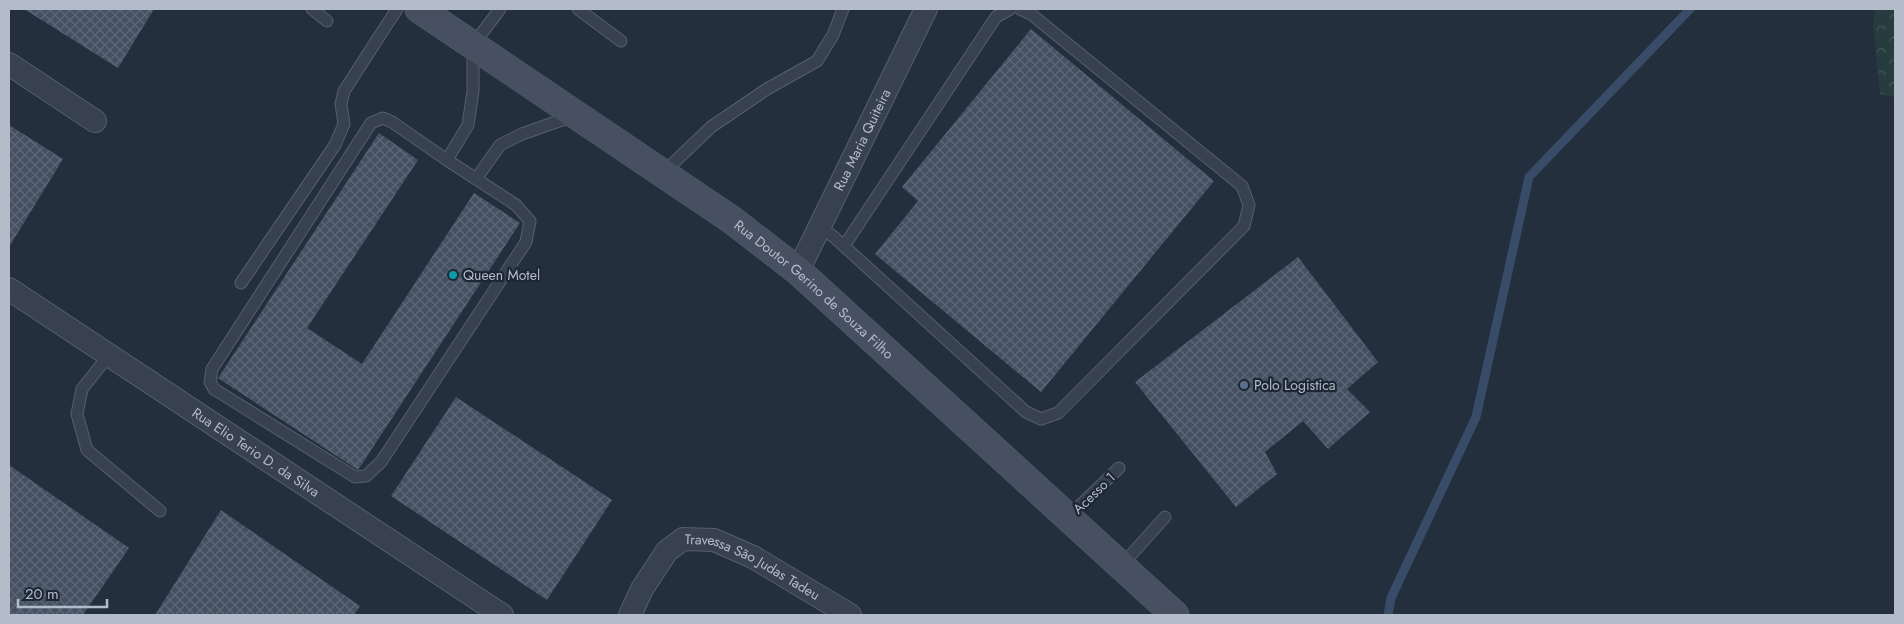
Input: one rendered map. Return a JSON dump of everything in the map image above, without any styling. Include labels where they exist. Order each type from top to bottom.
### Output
[{"type":"main road","name":"Rua Doutor Gerino de Souza Filho","points":[[419,9],[732,220],[798,271],[1122,566],[1170,614]]},
{"type":"street","name":"Rua Maria Quiteira","points":[[798,271],[926,9]]},
{"type":"street","points":[[9,64],[95,121]]},
{"type":"street","name":"Rua Elio Terio D. da Silva","points":[[9,289],[502,615]]},
{"type":"street","name":"Travessa São Judas Tadeu","points":[[630,615],[642,589],[667,551],[683,539],[714,540],[753,557],[850,615]]},
{"type":"lane","points":[[312,9],[327,20]]},
{"type":"lane","points":[[241,283],[335,145],[344,124],[341,104],[344,91],[397,9]]},
{"type":"lane","points":[[447,160],[468,125],[473,91],[473,45],[500,9]]},
{"type":"lane","points":[[578,9],[621,41]]},
{"type":"lane","points":[[663,173],[711,127],[766,89],[816,61],[833,35],[843,9]]},
{"type":"lane","points":[[844,246],[996,17],[1010,9]]},
{"type":"lane","points":[[819,227],[844,246],[1026,412],[1041,419],[1058,413],[1244,226],[1249,206],[1242,186],[1031,14],[1020,9]]},
{"type":"lane","points":[[476,179],[500,145],[522,134],[576,115]]},
{"type":"lane","points":[[383,118],[392,122],[476,179],[516,205],[530,221],[526,242],[381,462],[366,476],[354,478],[214,389],[210,382],[212,368],[371,123],[383,118]]},
{"type":"lane","points":[[109,355],[82,389],[77,414],[87,450],[160,511]]},
{"type":"lane","name":"Acesso 1","points":[[1068,517],[1119,468]]},
{"type":"lane","points":[[1122,566],[1165,517]]},
{"type":"green space","points":[[1875,9],[1895,9],[1895,97],[1880,94],[1873,24]]},
{"type":"building","points":[[24,9],[154,9],[118,68]]},
{"type":"building","points":[[1031,29],[1214,181],[1041,392],[875,254],[918,201],[902,187]]},
{"type":"building","points":[[9,125],[63,159],[9,247]]},
{"type":"building","name":"Queen Motel","points":[[379,133],[418,160],[307,328],[362,364],[474,193],[520,223],[358,470],[218,378]]},
{"type":"building","name":"Polo Logistica","points":[[1298,257],[1378,362],[1347,389],[1370,412],[1328,449],[1303,421],[1265,452],[1277,474],[1236,507],[1135,382]]},
{"type":"building","points":[[456,397],[612,500],[547,600],[391,496]]},
{"type":"building","points":[[9,465],[129,548],[83,615],[9,615]]},
{"type":"building","points":[[221,510],[360,606],[354,615],[155,615]]},
{"type":"waterway","points":[[1388,615],[1391,598],[1476,417],[1529,177],[1690,9]]},
{"type":"place","name":"Queen Motel","points":[[453,275]]},
{"type":"place","name":"Polo Logistica","points":[[1244,385]]}]
